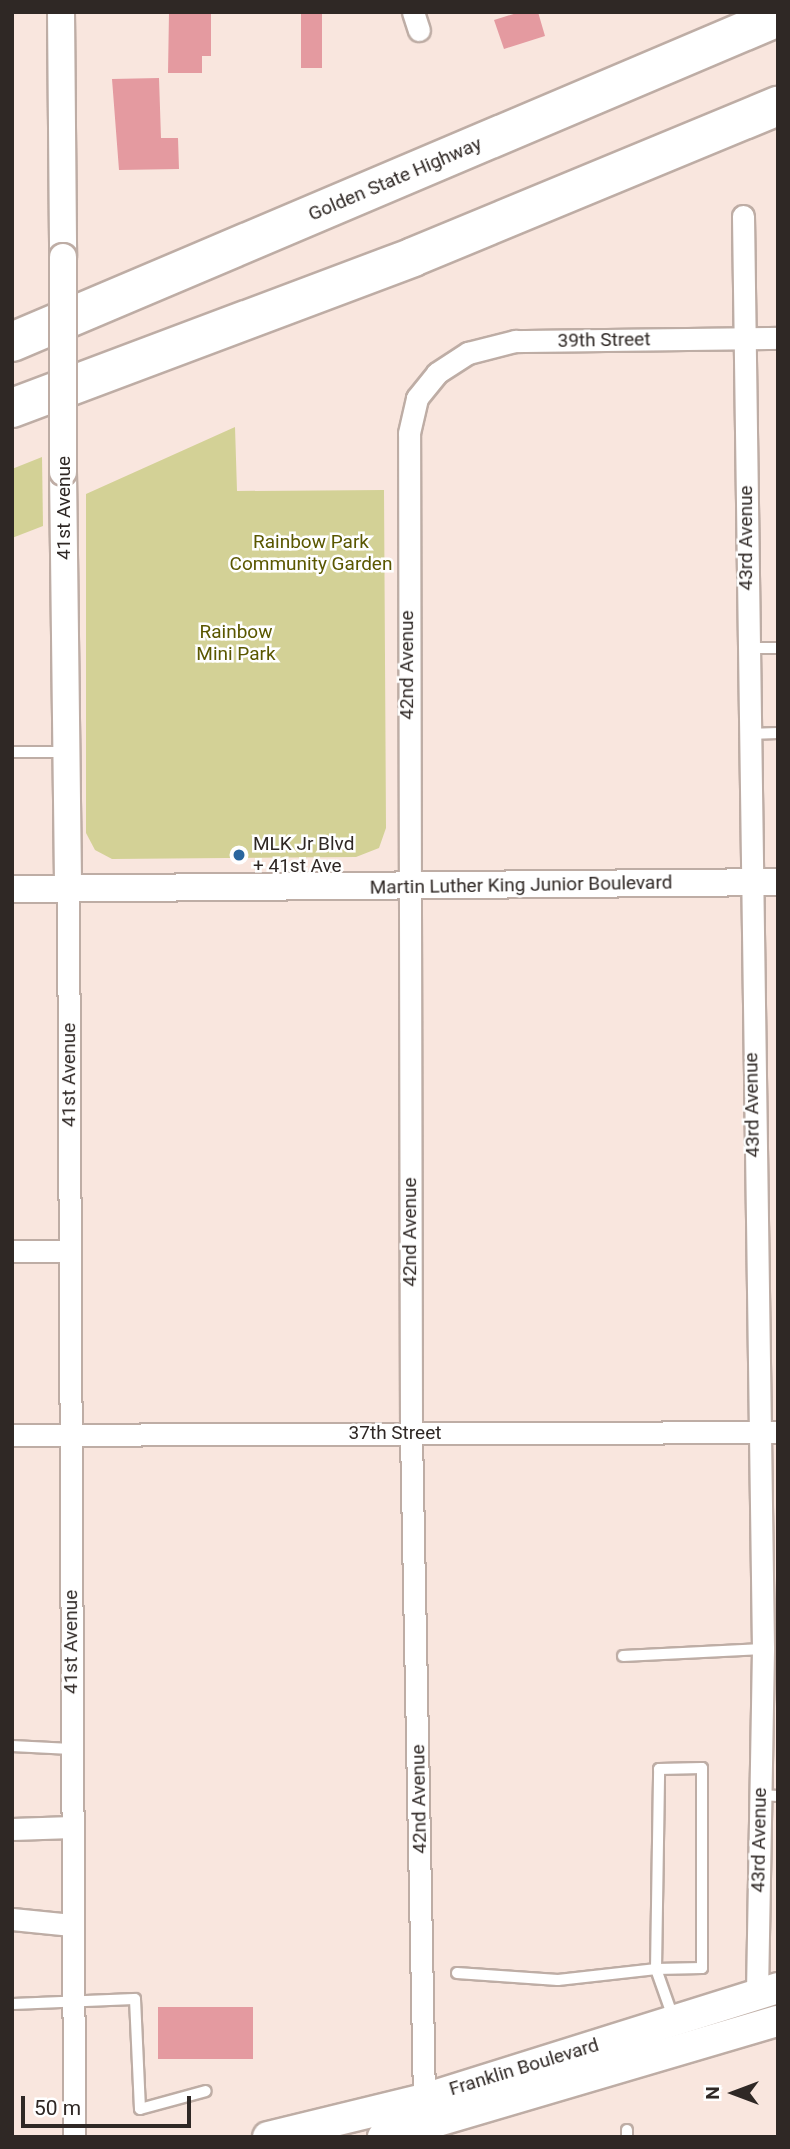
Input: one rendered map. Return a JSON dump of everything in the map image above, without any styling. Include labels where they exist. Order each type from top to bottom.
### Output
[{"type":"highway","name":"Golden State Highway","points":[[12,342],[778,17]]},
{"type":"highway","points":[[12,408],[413,257],[773,109]]},
{"type":"main road","name":"Franklin Boulevard","points":[[268,2137],[424,2099],[767,1991]]},
{"type":"main road","name":"Franklin Boulevard","points":[[383,2137],[778,2021]]},
{"type":"street","name":"41st Avenue","points":[[61,12],[74,2137]]},
{"type":"street","name":"43rd Avenue","points":[[743,216],[748,882],[768,1432],[763,1649],[769,1796],[767,1991]]},
{"type":"street","name":"39th Street","points":[[437,373],[468,353],[515,341],[778,338]]},
{"type":"street","name":"42nd Avenue","points":[[424,2099],[411,1432],[405,484],[417,398],[437,373]]},
{"type":"street","name":"Martin Luther King Junior Boulevard","points":[[12,890],[778,882]]},
{"type":"street","points":[[12,1251],[70,1251]]},
{"type":"street","name":"37th Street","points":[[12,1435],[768,1432]]},
{"type":"street","points":[[12,1829],[72,1827]]},
{"type":"street","points":[[12,1919],[72,1925]]},
{"type":"lane","points":[[747,648],[778,648]]},
{"type":"lane","points":[[748,734],[778,733]]},
{"type":"lane","points":[[12,752],[66,752]]},
{"type":"lane","points":[[623,1656],[763,1649]]},
{"type":"lane","points":[[12,1746],[71,1749]]},
{"type":"lane","points":[[457,1973],[558,1980],[656,1969],[702,1968],[702,1768],[659,1769],[656,1969],[674,2020]]},
{"type":"lane","points":[[12,2004],[135,1998],[140,2109],[206,2091]]},
{"type":"green space","name":"Rainbow Mini Park","points":[[235,427],[237,491],[384,490],[386,828],[379,848],[356,857],[112,859],[95,850],[86,833],[86,494]]},
{"type":"green space","points":[[42,457],[43,526],[12,538],[12,469]]},
{"type":"building","points":[[169,12],[211,12],[211,56],[202,56],[202,73],[168,73]]},
{"type":"building","points":[[301,12],[322,12],[322,68],[301,68]]},
{"type":"building","points":[[520,12],[538,12],[545,36],[504,49],[494,20]]},
{"type":"building","points":[[159,78],[161,138],[178,138],[179,169],[119,170],[112,79]]},
{"type":"building","points":[[158,2007],[253,2007],[253,2059],[158,2059]]},
{"type":"place","name":"MLK Jr Blvd + 41st Ave","points":[[239,855]]},
{"type":"park label","name":"Rainbow Park Community Garden","points":[[311,553]]}]
